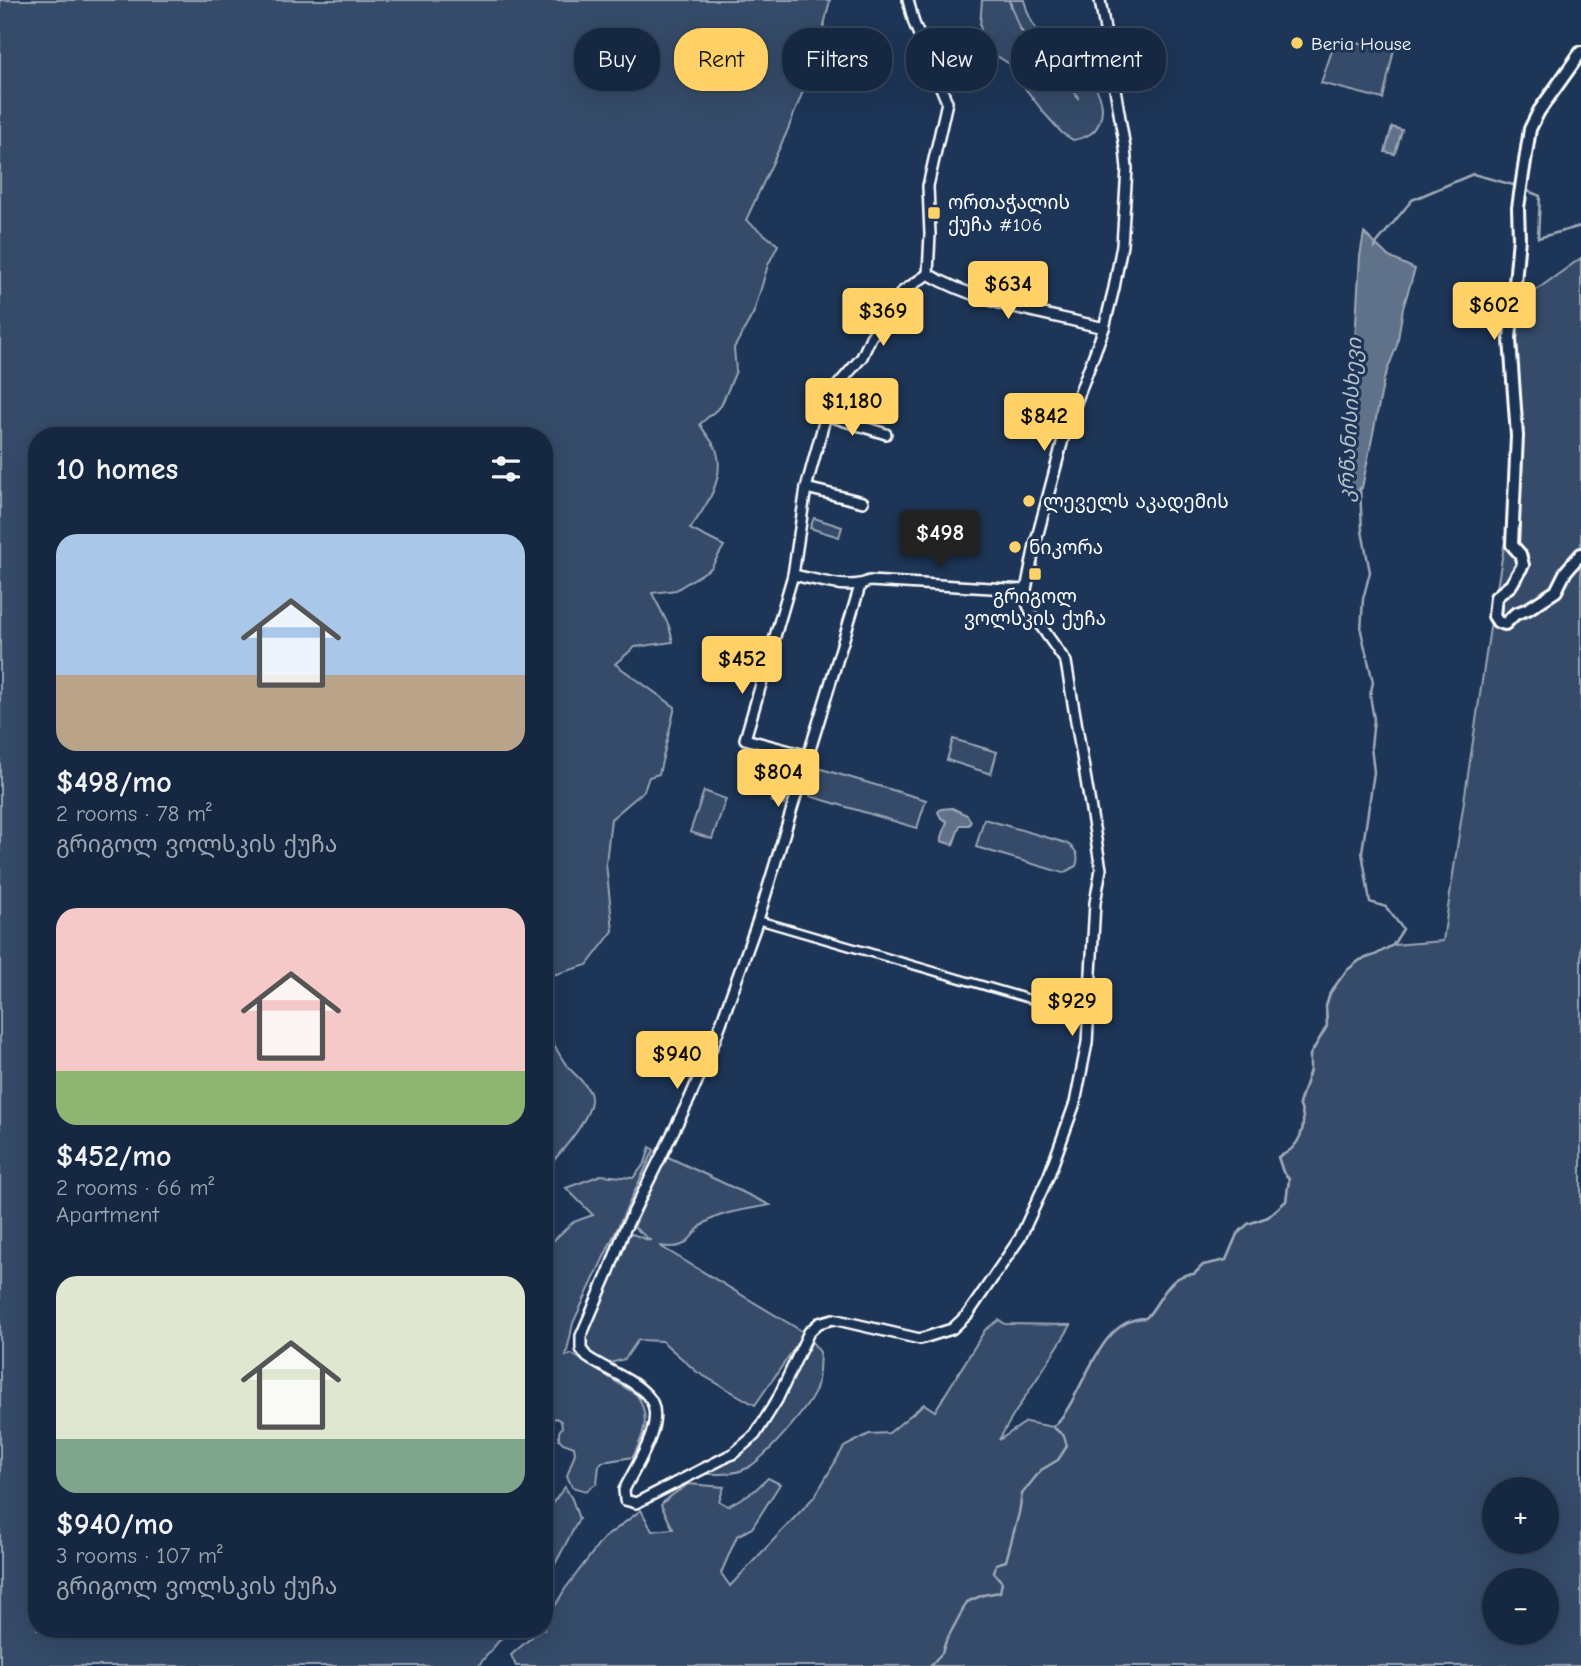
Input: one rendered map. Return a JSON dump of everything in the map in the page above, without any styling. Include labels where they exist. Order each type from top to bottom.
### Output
[{"type":"street","points":[[908,0],[914,23],[947,102],[928,186],[929,274]]},
{"type":"street","points":[[860,586],[758,919],[715,1040],[689,1100],[624,1231],[581,1336],[581,1349],[587,1357],[649,1396],[655,1409],[655,1426],[624,1490],[625,1500],[636,1503],[734,1453],[755,1435],[777,1400],[808,1332],[819,1324],[834,1319],[920,1339],[952,1329],[968,1314],[1020,1238],[1049,1175],[1075,1103],[1087,1043],[1095,903],[1101,869],[1066,662],[1031,612],[1026,601],[1026,590],[1065,432],[1104,328],[1122,245],[1127,169],[1100,0]]},
{"type":"street","points":[[1581,52],[1539,111],[1530,129],[1522,174],[1510,339],[1517,436],[1512,545],[1520,554],[1523,565],[1511,585],[1496,597],[1494,616],[1498,622],[1505,624],[1515,614],[1556,591],[1566,571],[1581,554]]},
{"type":"street","points":[[929,274],[945,284],[1018,309],[1104,328]]},
{"type":"street","points":[[809,757],[745,739],[793,575],[806,488],[826,415],[838,385],[862,357],[871,337],[902,292],[929,274]]},
{"type":"street","points":[[826,415],[886,434]]},
{"type":"street","points":[[806,488],[863,502]]},
{"type":"street","points":[[793,575],[860,586],[876,582],[1026,590]]},
{"type":"street","points":[[758,919],[1088,1016]]},
{"type":"shaded area","points":[[0,0],[830,0],[824,28],[782,28],[782,91],[803,91],[746,220],[778,245],[768,265],[754,312],[734,348],[736,371],[721,406],[700,424],[716,449],[718,473],[712,493],[690,529],[724,546],[711,568],[676,590],[652,593],[669,626],[673,642],[635,647],[615,664],[675,707],[659,774],[649,777],[644,791],[611,819],[606,863],[613,931],[587,965],[553,975],[553,427],[28,427],[28,1638],[501,1638],[478,1666],[0,1666]]},
{"type":"shaded area","points":[[982,0],[1024,0],[1036,28],[1011,28],[1011,65],[997,56],[997,28],[980,26]]},
{"type":"shaded area","points":[[1336,39],[1394,49],[1383,99],[1321,83]]},
{"type":"shaded area","points":[[1027,91],[1097,91],[1099,95],[1102,109],[1099,123],[1085,137],[1073,140],[1062,133]]},
{"type":"shaded area","points":[[1392,127],[1402,130],[1395,154],[1385,152]]},
{"type":"shaded area","points":[[1364,233],[1389,257],[1415,269],[1403,308],[1397,345],[1384,379],[1362,488],[1355,492],[1350,484],[1353,372],[1360,256]]},
{"type":"shaded area","points":[[1581,258],[1581,1666],[516,1666],[511,1655],[531,1638],[553,1638],[553,1610],[565,1589],[603,1539],[641,1510],[652,1531],[673,1529],[661,1505],[688,1484],[724,1487],[719,1501],[728,1506],[754,1491],[768,1478],[780,1484],[752,1528],[737,1536],[721,1573],[730,1586],[815,1496],[844,1447],[869,1434],[889,1433],[924,1404],[935,1411],[985,1330],[999,1320],[1005,1324],[1071,1325],[999,1440],[1026,1422],[1053,1427],[1074,1398],[1092,1362],[1115,1331],[1129,1322],[1146,1318],[1178,1278],[1194,1274],[1203,1265],[1226,1260],[1237,1234],[1248,1224],[1268,1217],[1286,1201],[1289,1179],[1283,1172],[1278,1157],[1292,1148],[1301,1135],[1303,1120],[1299,1104],[1310,1070],[1310,1055],[1327,1026],[1326,1006],[1330,993],[1346,971],[1360,960],[1393,945],[1443,941],[1491,621],[1490,603],[1497,588],[1514,487],[1514,422],[1500,316]]},
{"type":"shaded area","points":[[814,518],[842,527],[839,537],[810,528]]},
{"type":"shaded area","points":[[953,739],[997,752],[991,774],[947,760]]},
{"type":"shaded area","points":[[818,768],[926,800],[917,828],[810,796]]},
{"type":"shaded area","points":[[780,771],[792,775],[784,805],[771,801]]},
{"type":"shaded area","points":[[704,791],[726,799],[712,839],[690,832]]},
{"type":"shaded area","points":[[952,808],[967,815],[971,821],[969,825],[960,825],[953,845],[941,841],[947,821],[941,818],[938,812]]},
{"type":"shaded area","points":[[984,819],[1066,843],[1076,853],[1076,866],[1063,873],[976,847]]},
{"type":"shaded area","points":[[553,1042],[565,1064],[588,1089],[591,1102],[582,1123],[553,1161]]},
{"type":"shaded area","points":[[650,1147],[654,1150],[573,1323],[566,1356],[572,1354],[637,1395],[644,1411],[644,1426],[633,1457],[602,1462],[597,1483],[586,1491],[572,1487],[567,1476],[575,1453],[574,1447],[559,1439],[561,1421],[553,1419],[553,1240],[573,1222],[593,1215],[566,1188],[601,1175],[633,1178],[645,1163]]},
{"type":"shaded area","points":[[666,1156],[770,1205],[717,1217],[697,1230],[685,1244],[660,1246],[805,1333],[755,1405],[697,1372],[662,1341],[638,1340],[625,1359],[607,1364],[581,1349],[591,1310],[624,1231],[651,1241],[634,1227]]},
{"type":"shaded area","points":[[812,1342],[820,1352],[817,1385],[812,1397],[795,1420],[762,1456],[745,1469],[730,1473],[703,1474],[747,1448],[756,1439]]},
{"type":"shaded area","points":[[565,1487],[579,1519],[553,1568],[553,1502]]},
{"type":"waterway","points":[[1009,0],[1020,29],[1042,55],[1063,68],[1078,98]]},
{"type":"waterway","name":"კრწანისისხევი","points":[[1375,248],[1412,200],[1473,174],[1517,186]]},
{"type":"waterway","name":"კრწანისისხევი","points":[[1523,189],[1540,196],[1538,238],[1581,226]]},
{"type":"waterway","name":"კრწანისისხევი","points":[[930,1666],[942,1653],[967,1602],[1000,1592],[1002,1582],[994,1573],[996,1564],[1006,1561],[1022,1494],[1041,1470],[1058,1460],[1067,1446],[1064,1436],[1053,1427],[1074,1398],[1103,1345],[1115,1331],[1129,1322],[1146,1318],[1171,1283],[1178,1278],[1194,1274],[1203,1265],[1226,1260],[1237,1234],[1248,1224],[1268,1217],[1286,1201],[1289,1179],[1283,1172],[1278,1157],[1292,1148],[1301,1135],[1303,1120],[1299,1104],[1310,1070],[1310,1055],[1327,1026],[1326,1006],[1330,993],[1346,971],[1360,960],[1393,945],[1403,929],[1386,907],[1370,902],[1362,852],[1374,772],[1371,747],[1374,719],[1370,696],[1373,682],[1361,631],[1363,599],[1370,572],[1362,531],[1360,488]]},
{"type":"place","name":"Beria House","points":[[1297,43]]},
{"type":"place","name":"ორთაჭალის ქუჩა #106","points":[[934,213]]},
{"type":"place","name":"ლეველს აკადემის","points":[[1029,501]]},
{"type":"place","name":"ნიკორა","points":[[1015,547]]},
{"type":"place","name":"გრიგოლ ვოლსკის ქუჩა","points":[[1035,574]]}]
